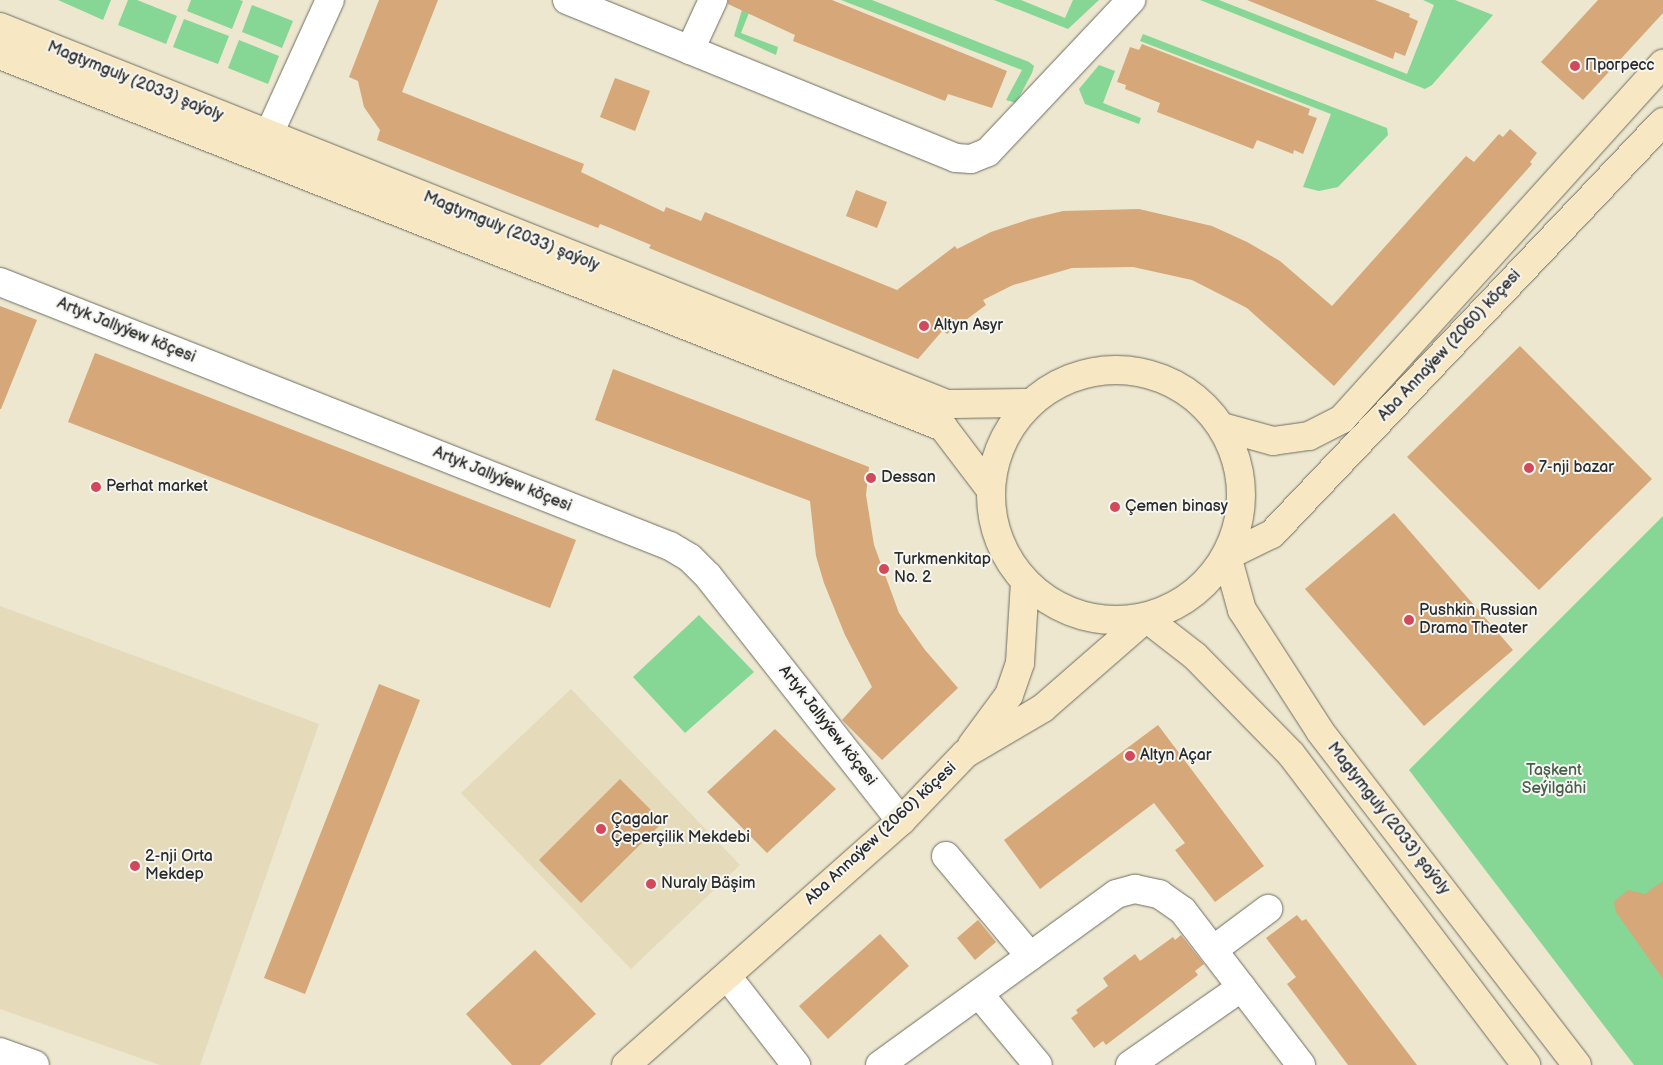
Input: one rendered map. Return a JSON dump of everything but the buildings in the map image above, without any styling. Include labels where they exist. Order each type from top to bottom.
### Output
[{"type":"main road","name":"Magtymguly (2033) şaýoly","points":[[0,28],[947,404],[1029,402]]},
{"type":"main road","name":"Magtymguly (2033) şaýoly","points":[[0,55],[944,428],[990,488]]},
{"type":"main road","name":"Aba Annaýew (2060) köçesi","points":[[1222,426],[1273,441],[1310,436],[1342,419],[1663,64]]},
{"type":"main road","name":"Aba Annaýew (2060) köçesi","points":[[1227,556],[1272,534],[1663,122]]},
{"type":"main road","points":[[1126,370],[1164,378],[1196,398],[1222,426],[1237,459],[1243,494],[1238,529],[1227,556],[1210,580],[1176,606],[1146,618],[1115,622],[1083,617],[1052,603],[1025,582],[1005,554],[993,522],[990,488],[995,460],[1006,434],[1029,402],[1052,387],[1088,373],[1126,370]]},
{"type":"main road","name":"Magtymguly (2033) şaýoly","points":[[1227,556],[1242,610],[1320,731],[1577,1065]]},
{"type":"main road","points":[[966,754],[1009,695],[1017,671],[1025,582]]},
{"type":"main road","points":[[1146,618],[1195,656],[1291,754],[1526,1065]]},
{"type":"main road","name":"Aba Annaýew (2060) köçesi","points":[[626,1065],[901,821],[966,754],[1043,708],[1146,618]]},
{"type":"street","points":[[268,136],[330,0]]},
{"type":"street","points":[[567,0],[956,158],[971,159],[988,152],[1131,0]]},
{"type":"street","points":[[690,50],[713,0]]},
{"type":"street","name":"Artyk Jallyýew köçesi","points":[[0,282],[661,543],[690,558],[714,583],[901,821]]},
{"type":"street","points":[[946,856],[1030,956]]},
{"type":"street","points":[[880,1065],[1116,894],[1135,889],[1160,894],[1183,911],[1301,1065]]},
{"type":"street","points":[[1213,950],[1268,910]]},
{"type":"street","points":[[726,976],[796,1065]]},
{"type":"street","points":[[1130,1065],[1242,988]]},
{"type":"street","points":[[979,994],[1038,1065]]},
{"type":"street","points":[[0,1052],[35,1065]]},
{"type":"shaded area","name":"2-nji Orta Mekdep","points":[[0,606],[319,724],[200,1065],[160,1065],[0,1009]]},
{"type":"shaded area","name":"Çagalar Çeperçilik Mekdebi","points":[[571,689],[740,865],[631,969],[461,793]]},
{"type":"green space","points":[[58,0],[111,0],[103,20]]},
{"type":"green space","points":[[128,0],[137,0],[177,16],[166,44],[118,25]]},
{"type":"green space","points":[[191,0],[243,1],[232,29],[187,11]]},
{"type":"green space","points":[[745,0],[754,0],[741,33],[778,47],[776,55],[734,36]]},
{"type":"green space","points":[[841,0],[872,0],[1029,62],[1034,66],[1032,73],[1016,103],[1006,100],[1022,70]]},
{"type":"green space","points":[[994,0],[1021,0],[1065,18],[1073,0],[1099,0],[1068,29]]},
{"type":"green space","points":[[1200,0],[1219,0],[1407,74],[1434,5],[1423,0],[1455,0],[1493,15],[1432,85],[1425,89]]},
{"type":"green space","points":[[252,5],[293,21],[282,48],[242,32]]},
{"type":"green space","points":[[184,19],[229,36],[218,64],[173,47]]},
{"type":"green space","points":[[1143,34],[1387,128],[1388,135],[1338,187],[1319,191],[1303,187],[1331,114],[1140,41]]},
{"type":"green space","points":[[239,40],[279,56],[268,84],[228,68]]},
{"type":"green space","points":[[1099,65],[1115,71],[1103,103],[1141,118],[1139,124],[1085,104],[1079,89]]},
{"type":"green space","name":"Taşkent Seýilgähi","points":[[1663,516],[1663,1065],[1634,1065],[1409,770]]},
{"type":"green space","points":[[699,615],[754,672],[685,733],[633,677]]},
{"type":"place","name":"Прогресс","points":[[1575,66]]},
{"type":"place","name":"Altyn Asyr","points":[[924,326]]},
{"type":"place","name":"7-nji bazar","points":[[1529,468]]},
{"type":"place","name":"Dessan","points":[[871,478]]},
{"type":"place","name":"Perhat market","points":[[96,487]]},
{"type":"place","name":"Çemen binasy","points":[[1115,507]]},
{"type":"place","name":"Turkmenkitap No. 2","points":[[884,569]]},
{"type":"place","name":"Pushkin Russian Drama Theater","points":[[1409,620]]},
{"type":"place","name":"Altyn Açar","points":[[1130,756]]},
{"type":"place","name":"Çagalar Çeperçilik Mekdebi","points":[[601,829]]},
{"type":"place","name":"2-nji Orta Mekdep","points":[[135,866]]},
{"type":"place","name":"Nuraly Bäşim","points":[[651,884]]}]
